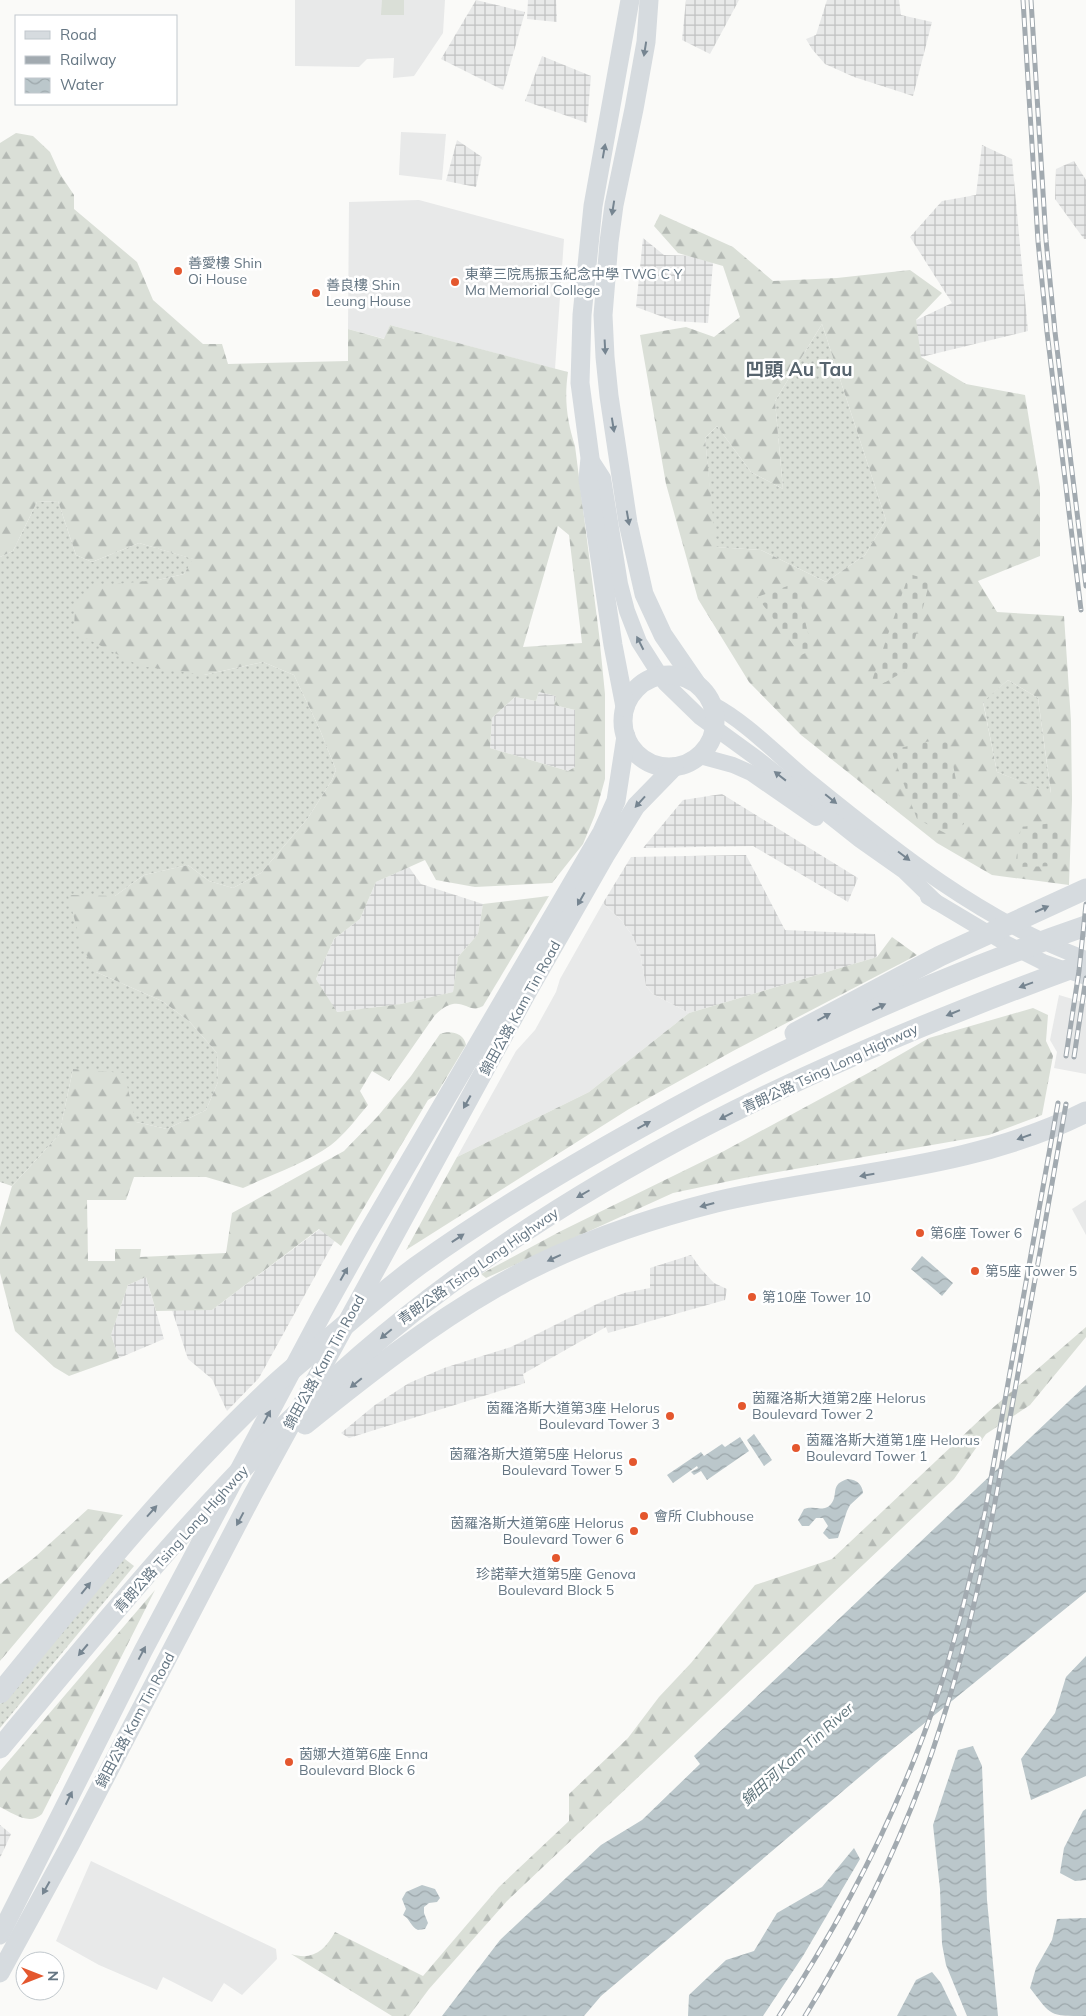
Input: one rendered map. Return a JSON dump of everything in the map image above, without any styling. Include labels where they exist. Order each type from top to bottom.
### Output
[{"type":"highway","points":[[741,1074],[775,1044],[835,1010],[924,964],[1086,889]]},
{"type":"highway","points":[[0,1693],[119,1547],[197,1462],[272,1388],[385,1291],[418,1266],[510,1203],[602,1149],[741,1074],[889,1003],[958,974],[1086,926]]},
{"type":"highway","name":"青朗公路 Tsing Long Highway","points":[[0,1748],[148,1573],[204,1510],[292,1419],[398,1323],[523,1231],[576,1198],[683,1138],[855,1054],[999,995],[1086,963]]},
{"type":"highway","points":[[204,1510],[298,1429],[370,1372],[453,1313],[497,1286],[538,1265],[646,1222],[718,1202],[908,1168],[961,1156],[1029,1136],[1078,1116]]},
{"type":"main road","points":[[626,707],[613,645],[592,512],[588,479],[590,458],[580,383],[582,315],[594,206],[630,0]]},
{"type":"main road","points":[[649,0],[646,42],[608,242],[603,315],[605,357],[628,523],[644,594],[663,635],[696,683]]},
{"type":"main road","points":[[590,458],[603,478],[620,584],[632,625],[644,652],[657,673],[691,709],[904,871],[936,902]]},
{"type":"main road","points":[[674,675],[685,677],[696,683],[703,689],[712,704],[715,722],[714,734],[709,744],[700,756],[688,763],[674,767],[656,765],[647,761],[631,747],[626,736],[624,722],[626,707],[632,693],[640,685],[654,677],[674,675]]},
{"type":"main road","points":[[712,704],[730,713],[798,772],[910,861],[983,910],[1017,929],[1063,951],[1086,959]]},
{"type":"main road","name":"錦田公路 Kam Tin Road","points":[[0,1935],[143,1651],[322,1314],[433,1120],[593,849],[616,801],[626,736]]},
{"type":"main road","points":[[700,756],[733,765],[751,773],[837,833],[898,880],[1005,943],[1043,962],[1086,977]]},
{"type":"main road","name":"錦田公路 Kam Tin Road","points":[[0,1973],[253,1494],[528,991],[604,856],[636,806],[674,767]]},
{"type":"main road","points":[[48,1842],[65,1826],[72,1822],[81,1821]]},
{"type":"shaded area","points":[[295,0],[445,0],[443,33],[414,76],[393,78],[394,58],[367,59],[359,67],[295,66]]},
{"type":"shaded area","points":[[476,0],[525,12],[503,90],[441,59]]},
{"type":"shaded area","points":[[528,0],[556,0],[557,22],[527,19]]},
{"type":"shaded area","points":[[686,0],[739,0],[710,54],[682,40]]},
{"type":"shaded area","points":[[827,0],[899,0],[901,15],[932,22],[913,96],[854,77],[825,64],[806,39],[816,35]]},
{"type":"shaded area","points":[[542,56],[591,76],[587,123],[525,101]]},
{"type":"shaded area","points":[[401,132],[446,134],[442,180],[399,175]]},
{"type":"shaded area","points":[[457,140],[482,157],[476,187],[446,181]]},
{"type":"shaded area","points":[[982,145],[1012,159],[1028,331],[913,359],[908,324],[952,303],[910,237],[942,201],[976,195]]},
{"type":"shaded area","points":[[1074,161],[1086,180],[1086,239],[1084,239],[1055,199],[1056,169]]},
{"type":"shaded area","name":"東華三院馬振玉紀念中學 TWG C Y Ma Memorial College","points":[[419,200],[564,239],[555,369],[390,325],[385,339],[348,329],[349,202]]},
{"type":"shaded area","points":[[643,238],[664,255],[695,256],[714,251],[708,323],[674,321],[636,307]]},
{"type":"shaded area","points":[[539,692],[556,696],[554,705],[575,710],[575,767],[568,771],[490,748],[492,718],[515,697],[536,701]]},
{"type":"shaded area","points":[[722,794],[858,878],[848,902],[753,846],[643,848],[683,800]]},
{"type":"shaded area","points":[[746,855],[785,930],[875,934],[877,957],[689,1013],[653,994],[646,986],[640,953],[632,935],[621,920],[603,903],[631,857]]},
{"type":"shaded area","points":[[409,867],[421,884],[483,904],[478,934],[458,957],[453,992],[401,1004],[336,1012],[316,979],[334,939],[360,919],[376,882]]},
{"type":"shaded area","points":[[603,903],[621,920],[632,935],[640,953],[646,986],[653,994],[689,1013],[589,1092],[457,1157],[516,1051],[535,1030],[556,992],[560,979]]},
{"type":"shaded area","points":[[1059,995],[1086,1003],[1086,1074],[1054,1068],[1057,1052],[1050,1040]]},
{"type":"shaded area","points":[[1086,1200],[1086,1235],[1072,1209]]},
{"type":"shaded area","points":[[320,1229],[335,1240],[259,1378],[227,1411],[212,1379],[188,1359],[172,1310],[212,1310]]},
{"type":"shaded area","points":[[691,1255],[714,1283],[727,1289],[725,1300],[608,1333],[606,1327],[523,1374],[525,1383],[349,1438],[341,1433],[375,1405],[409,1383],[444,1368],[511,1347],[603,1301],[624,1293],[650,1288],[650,1268]]},
{"type":"shaded area","points":[[146,1277],[164,1339],[119,1358],[111,1335],[128,1285]]},
{"type":"shaded area","points":[[0,1825],[11,1834],[0,1858]]},
{"type":"shaded area","points":[[91,1861],[276,1949],[277,1959],[242,1995],[224,1983],[212,2002],[163,1977],[157,1990],[99,1965],[56,1941]]},
{"type":"green space","points":[[382,0],[404,0],[404,15],[381,15]]},
{"type":"green space","points":[[16,133],[33,136],[50,152],[60,174],[74,195],[74,209],[137,262],[153,300],[203,344],[222,344],[228,364],[348,361],[348,329],[384,339],[390,325],[568,372],[567,410],[575,446],[605,694],[605,779],[595,815],[583,844],[552,883],[475,887],[436,880],[425,860],[376,882],[360,919],[334,939],[316,979],[337,1012],[401,1004],[453,992],[458,957],[478,934],[483,904],[549,896],[483,1006],[472,1008],[451,1004],[435,1015],[389,1081],[372,1071],[360,1091],[368,1105],[346,1131],[331,1145],[300,1163],[243,1188],[206,1177],[134,1177],[126,1200],[87,1200],[88,1261],[115,1261],[115,1249],[141,1249],[140,1257],[226,1253],[232,1213],[344,1151],[378,1116],[411,1076],[440,1034],[448,1032],[460,1035],[466,1045],[436,1095],[428,1100],[341,1246],[319,1229],[212,1310],[156,1311],[146,1277],[128,1285],[111,1335],[119,1358],[69,1376],[54,1367],[15,1331],[0,1273],[0,1227],[12,1186],[59,1135],[73,1069],[124,1073],[136,1122],[167,1129],[206,1110],[218,1082],[217,1053],[189,1021],[162,1001],[96,972],[82,947],[68,895],[115,896],[144,875],[188,865],[209,881],[233,888],[261,873],[308,818],[332,780],[336,770],[320,730],[294,675],[263,662],[204,675],[140,666],[74,632],[75,605],[96,586],[158,580],[184,574],[193,559],[139,543],[92,562],[76,555],[58,501],[37,502],[13,551],[0,557],[0,143]],"holes":[[[558,526],[569,535],[582,643],[523,647]],[[539,692],[556,696],[554,705],[575,710],[575,767],[568,771],[490,748],[492,718],[515,697],[536,701]]]},
{"type":"green space","points":[[660,214],[733,247],[773,281],[837,278],[910,270],[942,293],[916,320],[921,357],[966,384],[1025,395],[1040,487],[1040,556],[978,581],[997,612],[1064,616],[1071,721],[1072,800],[1069,885],[992,875],[937,843],[801,735],[749,682],[698,599],[666,484],[640,335],[686,327],[714,337],[740,317],[723,266],[678,253],[654,226]],"holes":[[[822,324],[886,520],[865,555],[826,582],[761,550],[716,547],[705,438],[717,426],[751,472],[783,489],[775,401]],[[1008,680],[1038,698],[1051,793],[997,772],[983,702]]]},
{"type":"green space","points":[[822,324],[886,520],[865,555],[826,582],[761,550],[715,547],[705,438],[717,426],[751,472],[783,489],[775,401]]},
{"type":"green space","points":[[58,501],[76,555],[92,562],[139,543],[194,559],[184,574],[158,580],[204,675],[263,662],[294,675],[320,730],[336,770],[332,780],[308,818],[261,873],[233,888],[209,881],[188,865],[144,875],[115,896],[96,972],[162,1001],[189,1021],[217,1053],[218,1082],[206,1110],[167,1129],[136,1122],[73,1069],[59,1135],[12,1186],[0,1182],[0,557],[13,551],[37,502]]},
{"type":"green space","points":[[909,574],[930,580],[907,670],[868,692]]},
{"type":"green space","points":[[796,583],[812,650],[801,655],[757,597]]},
{"type":"green space","points":[[1008,680],[1038,698],[1051,794],[997,772],[983,701]]},
{"type":"green space","points":[[948,737],[964,824],[949,835],[917,819],[891,750]]},
{"type":"green space","points":[[1061,822],[1057,866],[1015,867],[1021,827]]},
{"type":"green space","points":[[892,937],[917,955],[733,1051],[629,1109],[406,1250],[457,1157],[589,1092],[689,1013],[877,957]]},
{"type":"green space","points":[[1033,1008],[1048,1015],[1046,1041],[1053,1056],[1042,1115],[989,1135],[744,1178],[673,1193],[486,1278],[481,1274],[561,1231],[724,1151],[929,1038]]},
{"type":"green space","points":[[1086,1327],[1086,1337],[1030,1405],[986,1434],[954,1479],[507,1901],[429,1989],[409,2016],[392,2016],[291,1954],[306,1956],[318,1952],[327,1944],[335,1932],[423,1976],[499,1887],[569,1821],[569,1794],[628,1738],[659,1697],[691,1663],[755,1585],[832,1559],[988,1412]]},
{"type":"green space","points":[[88,1509],[123,1515],[0,1661],[0,1584],[35,1557]]},
{"type":"green space","points":[[121,1556],[134,1566],[0,1728],[0,1704]]},
{"type":"green space","points":[[155,1590],[42,1814],[32,1819],[26,1819],[0,1807],[0,1771]]},
{"type":"water","points":[[922,1256],[953,1283],[942,1296],[911,1269]]},
{"type":"water","name":"錦田河 Kam Tin River","points":[[1086,1385],[1086,1592],[889,1752],[601,1996],[584,2016],[442,2016],[500,1940],[601,1845],[642,1820],[700,1764],[694,1756]]},
{"type":"water","points":[[754,1434],[772,1460],[764,1466],[747,1440]]},
{"type":"water","points":[[740,1437],[749,1451],[707,1480],[701,1471],[694,1475],[691,1472],[698,1468],[697,1466],[673,1483],[667,1475],[701,1452],[704,1456],[722,1444],[725,1447]]},
{"type":"water","points":[[848,1479],[858,1483],[862,1487],[863,1493],[850,1505],[838,1538],[829,1539],[823,1533],[828,1526],[823,1518],[816,1518],[809,1526],[802,1526],[798,1520],[804,1509],[828,1507],[833,1501],[838,1484]]},
{"type":"water","points":[[1086,1656],[1086,1776],[1031,1800],[1021,1759],[1055,1713],[1066,1677]]},
{"type":"water","points":[[973,1746],[982,1766],[987,1900],[998,2016],[967,2016],[946,1965],[942,1944],[940,1889],[933,1825],[958,1750]]},
{"type":"water","points":[[1086,1809],[1086,1880],[1075,1881],[1060,1873],[1064,1848],[1083,1811]]},
{"type":"water","points":[[854,1848],[860,1859],[803,1956],[763,2016],[688,2016],[689,1995],[726,1960],[754,1951],[777,1913],[822,1887]]},
{"type":"water","points":[[422,1885],[435,1889],[440,1898],[437,1902],[429,1903],[424,1907],[428,1923],[425,1929],[418,1930],[403,1915],[406,1909],[402,1899],[406,1892]]},
{"type":"water","points":[[1086,1918],[1086,2016],[1057,2015],[1047,2009],[1030,1988],[1036,1968],[1052,1940],[1057,1919]]},
{"type":"water","points":[[932,1972],[941,1983],[957,2016],[897,2016],[916,1980]]},
{"type":"railway","points":[[1023,0],[1038,241],[1047,332],[1081,610]]},
{"type":"railway","points":[[1031,0],[1046,240],[1055,332],[1086,586]]},
{"type":"railway","points":[[1066,1056],[1079,971],[1086,904]]},
{"type":"railway","points":[[1074,1057],[1086,978]]},
{"type":"railway","points":[[779,2016],[804,1978],[870,1859],[924,1734],[946,1669],[985,1512],[1058,1103]]},
{"type":"railway","points":[[805,2016],[826,1982],[864,1911],[899,1838],[928,1763],[953,1687],[973,1609],[990,1530],[1066,1104]]},
{"type":"place","name":"善愛樓 Shin Oi House","points":[[178,271]]},
{"type":"place","name":"東華三院馬振玉紀念中學 TWG C Y Ma Memorial College","points":[[455,282]]},
{"type":"place","name":"善良樓 Shin Leung House","points":[[316,293]]},
{"type":"place","name":"第6座 Tower 6","points":[[920,1233]]},
{"type":"place","name":"第5座 Tower 5","points":[[975,1271]]},
{"type":"place","name":"第10座 Tower 10","points":[[752,1297]]},
{"type":"place","name":"茵羅洛斯大道第2座 Helorus Boulevard Tower 2","points":[[742,1406]]},
{"type":"place","name":"茵羅洛斯大道第3座 Helorus Boulevard Tower 3","points":[[670,1416]]},
{"type":"place","name":"茵羅洛斯大道第1座 Helorus Boulevard Tower 1","points":[[796,1448]]},
{"type":"place","name":"茵羅洛斯大道第5座 Helorus Boulevard Tower 5","points":[[633,1462]]},
{"type":"place","name":"會所 Clubhouse","points":[[644,1516]]},
{"type":"place","name":"茵羅洛斯大道第6座 Helorus Boulevard Tower 6","points":[[634,1531]]},
{"type":"place","name":"珍諾華大道第5座 Genova Boulevard Block 5","points":[[556,1558]]},
{"type":"place","name":"茵娜大道第6座 Enna Boulevard Block 6","points":[[289,1762]]},
{"type":"district","name":"凹頭 Au Tau","points":[[799,369]]}]
